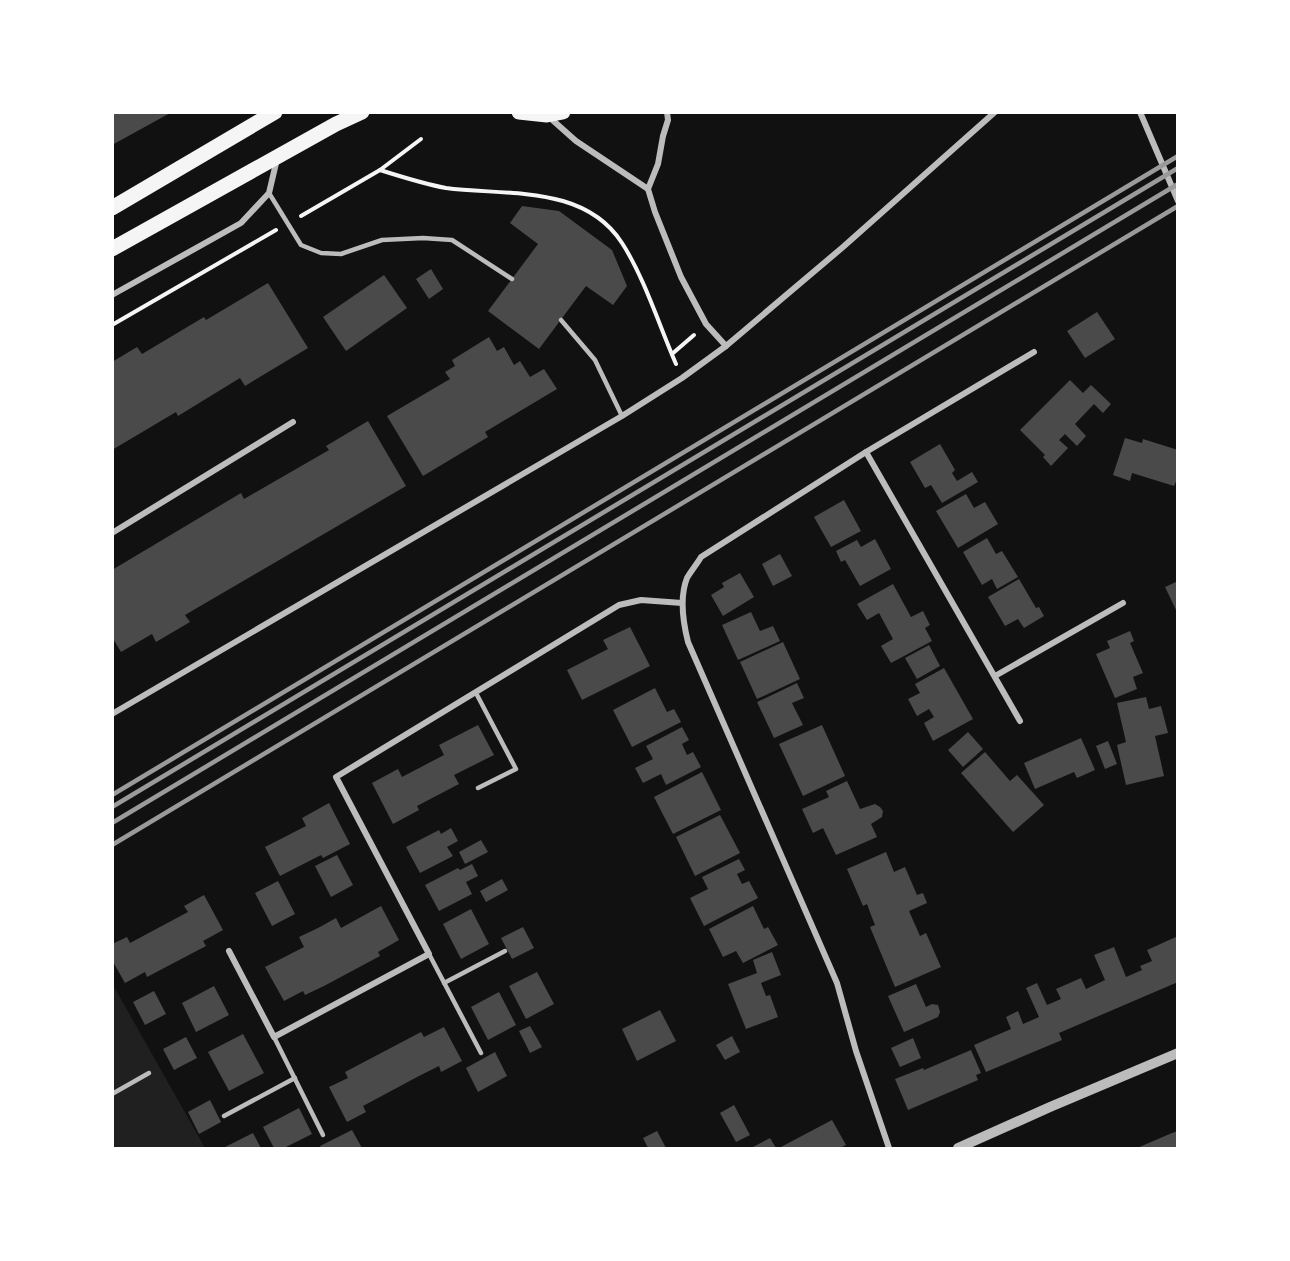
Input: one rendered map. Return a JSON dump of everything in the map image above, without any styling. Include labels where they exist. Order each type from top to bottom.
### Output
[{"type":"main road","points":[[112,208],[276,112]]},
{"type":"main road","points":[[112,249],[277,156],[362,112]]},
{"type":"main road","points":[[519,112],[547,115],[563,112]]},
{"type":"street","points":[[667,112],[668,120],[658,164],[648,189],[681,277],[706,324],[726,346]]},
{"type":"street","points":[[112,714],[622,416],[682,378],[726,346],[843,247],[995,112]]},
{"type":"street","points":[[1140,112],[1178,201]]},
{"type":"street","points":[[547,115],[576,141],[648,189]]},
{"type":"street","points":[[112,295],[241,223],[269,193],[277,156]]},
{"type":"street","points":[[889,1149],[856,1051],[837,983],[688,642],[683,624],[682,603],[687,579],[701,557],[866,452],[1034,352]]},
{"type":"street","points":[[112,533],[293,422]]},
{"type":"street","points":[[866,452],[1020,721]]},
{"type":"street","points":[[229,951],[274,1037],[429,954],[336,777],[620,605],[641,600],[682,603]]},
{"type":"street","points":[[995,675],[1123,603]]},
{"type":"street","points":[[958,1149],[1178,1053]]},
{"type":"lane","points":[[269,193],[300,245],[321,253],[341,254],[382,240],[423,237],[452,240],[512,279]]},
{"type":"lane","points":[[561,320],[595,360],[622,416]]},
{"type":"lane","points":[[476,693],[516,770],[477,788]]},
{"type":"lane","points":[[444,983],[506,951]]},
{"type":"lane","points":[[429,954],[481,1053]]},
{"type":"lane","points":[[274,1037],[323,1135]]},
{"type":"lane","points":[[112,1094],[148,1073]]},
{"type":"lane","points":[[224,1116],[295,1078]]},
{"type":"path","points":[[298,218],[381,170],[421,139]]},
{"type":"path","points":[[381,170],[440,186],[553,198],[574,204],[592,213],[608,225],[622,243],[682,378]]},
{"type":"path","points":[[112,325],[277,230]]},
{"type":"path","points":[[672,354],[706,324]]},
{"type":"shaded area","points":[[113,985],[205,1148],[113,1148]]},
{"type":"building","points":[[112,112],[172,112],[112,145]]},
{"type":"building","points":[[522,206],[559,211],[612,250],[627,286],[613,305],[586,286],[539,349],[488,311],[538,244],[510,223]]},
{"type":"building","points":[[431,269],[443,289],[429,299],[416,279]]},
{"type":"building","points":[[384,275],[407,308],[346,351],[323,317]]},
{"type":"building","points":[[268,283],[308,348],[245,386],[240,378],[178,416],[176,412],[112,450],[112,362],[137,347],[142,354]]},
{"type":"building","points":[[1097,312],[1115,339],[1085,358],[1067,331]]},
{"type":"building","points":[[489,337],[497,351],[504,347],[514,365],[520,361],[530,377],[544,369],[557,389],[485,432],[488,437],[423,476],[387,416],[450,379],[445,372],[455,366],[452,360]]},
{"type":"building","points":[[1070,380],[1083,393],[1091,385],[1111,404],[1103,413],[1094,404],[1075,424],[1086,436],[1077,446],[1065,434],[1059,440],[1068,448],[1051,466],[1043,457],[1045,455],[1020,430]]},
{"type":"building","points":[[368,421],[406,486],[185,615],[190,622],[156,642],[152,634],[121,652],[112,637],[112,570],[241,493],[244,499],[329,450],[326,446]]},
{"type":"building","points":[[1125,438],[1142,443],[1143,439],[1178,450],[1178,477],[1174,486],[1132,473],[1130,481],[1113,475]]},
{"type":"building","points":[[940,444],[955,470],[952,473],[957,481],[972,472],[978,482],[942,503],[931,485],[925,488],[910,462]]},
{"type":"building","points":[[966,494],[974,508],[985,502],[998,524],[958,548],[936,511]]},
{"type":"building","points":[[844,500],[861,531],[831,547],[814,517]]},
{"type":"building","points":[[987,538],[996,554],[1002,551],[1018,577],[997,589],[992,579],[982,585],[963,552]]},
{"type":"building","points":[[875,539],[891,569],[860,586],[845,560],[841,562],[836,551],[857,540],[861,547]]},
{"type":"building","points":[[780,554],[792,576],[773,586],[762,564]]},
{"type":"building","points":[[740,573],[754,597],[723,616],[711,595],[724,587],[722,583]]},
{"type":"building","points":[[1019,579],[1036,608],[1039,607],[1044,616],[1024,628],[1018,619],[1005,626],[988,597]]},
{"type":"building","points":[[1178,581],[1178,610],[1176,610],[1165,587]]},
{"type":"building","points":[[893,584],[911,617],[923,611],[930,625],[925,628],[932,641],[891,663],[881,646],[893,639],[879,613],[867,620],[857,604]]},
{"type":"building","points":[[751,612],[760,631],[773,626],[780,641],[738,660],[722,625]]},
{"type":"building","points":[[630,627],[650,666],[582,700],[567,670],[608,649],[603,640]]},
{"type":"building","points":[[1130,631],[1134,641],[1130,643],[1143,673],[1133,677],[1137,689],[1115,698],[1096,654],[1110,648],[1107,641]]},
{"type":"building","points":[[783,642],[800,679],[757,699],[740,662]]},
{"type":"building","points":[[929,645],[940,666],[917,679],[905,658]]},
{"type":"building","points":[[944,668],[973,719],[933,741],[924,723],[934,717],[929,709],[917,716],[908,699],[920,693],[915,684]]},
{"type":"building","points":[[797,683],[804,698],[792,703],[803,725],[774,738],[757,702]]},
{"type":"building","points":[[655,688],[667,712],[674,709],[681,722],[632,747],[613,710]]},
{"type":"building","points":[[1146,697],[1149,709],[1161,706],[1168,733],[1155,736],[1164,776],[1126,785],[1117,745],[1126,742],[1117,703]]},
{"type":"building","points":[[478,725],[494,755],[454,775],[459,784],[417,806],[419,810],[393,824],[372,783],[398,769],[402,777],[444,755],[439,745]]},
{"type":"building","points":[[822,725],[845,776],[803,796],[779,744]]},
{"type":"building","points":[[682,727],[689,740],[682,744],[687,755],[693,752],[701,767],[666,785],[661,774],[643,783],[635,768],[653,759],[646,746]]},
{"type":"building","points":[[968,732],[983,749],[963,767],[948,750]]},
{"type":"building","points":[[1081,738],[1095,770],[1077,778],[1074,772],[1035,789],[1024,763]]},
{"type":"building","points":[[1108,741],[1117,764],[1105,769],[1096,746]]},
{"type":"building","points":[[985,752],[1010,781],[1017,775],[1044,805],[1013,832],[961,773]]},
{"type":"building","points":[[702,772],[721,810],[673,834],[654,797]]},
{"type":"building","points":[[847,781],[860,809],[875,804],[883,811],[882,817],[871,824],[877,837],[836,855],[823,828],[813,833],[802,809],[829,797],[826,791]]},
{"type":"building","points":[[329,803],[350,844],[323,858],[321,855],[280,876],[265,847],[306,826],[302,818]]},
{"type":"building","points":[[720,815],[740,853],[695,876],[676,837]]},
{"type":"building","points":[[451,828],[458,841],[447,847],[453,856],[420,873],[406,847],[439,830],[441,834]]},
{"type":"building","points":[[481,840],[488,852],[465,864],[459,852]]},
{"type":"building","points":[[886,852],[894,872],[905,867],[917,895],[923,893],[927,903],[909,911],[920,936],[926,933],[941,967],[895,987],[870,927],[875,925],[867,904],[863,906],[847,869]]},
{"type":"building","points":[[337,855],[353,885],[331,897],[315,866]]},
{"type":"building","points":[[739,859],[745,870],[737,874],[742,884],[749,881],[758,898],[704,926],[690,898],[708,889],[702,877]]},
{"type":"building","points":[[472,864],[478,876],[466,882],[472,894],[439,911],[425,885],[458,868],[460,870]]},
{"type":"building","points":[[502,879],[508,890],[486,902],[480,891]]},
{"type":"building","points":[[278,881],[295,914],[272,926],[255,893]]},
{"type":"building","points":[[204,895],[223,930],[203,941],[206,946],[147,977],[145,972],[125,983],[112,960],[112,944],[127,937],[130,943],[188,912],[184,906]]},
{"type":"building","points":[[381,906],[399,940],[378,952],[380,956],[324,986],[305,995],[303,991],[284,1001],[265,967],[304,947],[299,937],[336,918],[341,928]]},
{"type":"building","points":[[753,906],[764,929],[768,927],[778,945],[743,963],[736,951],[723,957],[709,929]]},
{"type":"building","points":[[471,909],[489,944],[461,959],[443,924]]},
{"type":"building","points":[[523,927],[534,948],[512,959],[501,938]]},
{"type":"building","points":[[1178,936],[1178,982],[1059,1033],[1062,1040],[986,1072],[974,1045],[1011,1029],[1006,1017],[1018,1011],[1023,1024],[1039,1017],[1026,988],[1037,983],[1047,1005],[1061,999],[1056,989],[1081,978],[1086,989],[1105,980],[1094,955],[1114,947],[1126,977],[1142,970],[1140,966],[1152,961],[1147,950]]},
{"type":"building","points":[[772,952],[781,975],[761,983],[766,996],[770,995],[778,1017],[746,1029],[728,984],[757,973],[753,960]]},
{"type":"building","points":[[537,972],[554,1004],[526,1019],[509,986]]},
{"type":"building","points":[[916,984],[926,1007],[932,1004],[938,1005],[940,1012],[938,1017],[904,1032],[888,996]]},
{"type":"building","points":[[214,986],[229,1015],[196,1032],[182,1003]]},
{"type":"building","points":[[154,991],[166,1014],[145,1025],[133,1002]]},
{"type":"building","points":[[499,992],[516,1025],[488,1040],[471,1007]]},
{"type":"building","points":[[660,1010],[676,1041],[637,1061],[622,1029]]},
{"type":"building","points":[[530,1026],[542,1047],[530,1053],[519,1031]]},
{"type":"building","points":[[444,1027],[462,1061],[441,1072],[439,1066],[419,1076],[363,1106],[366,1112],[347,1122],[329,1087],[348,1078],[345,1072],[421,1032],[424,1037]]},
{"type":"building","points":[[243,1034],[264,1073],[229,1091],[208,1052]]},
{"type":"building","points":[[732,1036],[740,1052],[725,1060],[716,1045]]},
{"type":"building","points":[[186,1037],[197,1058],[174,1070],[163,1049]]},
{"type":"building","points":[[913,1038],[921,1058],[900,1067],[891,1048]]},
{"type":"building","points":[[971,1050],[981,1073],[976,1075],[978,1080],[908,1110],[895,1079],[923,1068],[924,1070]]},
{"type":"building","points":[[495,1052],[507,1076],[478,1092],[466,1068]]},
{"type":"building","points":[[210,1100],[221,1122],[199,1134],[188,1112]]},
{"type":"building","points":[[734,1105],[750,1135],[736,1142],[720,1113]]},
{"type":"building","points":[[299,1108],[312,1134],[284,1148],[274,1148],[263,1127]]},
{"type":"building","points":[[832,1120],[846,1145],[840,1148],[779,1148]]},
{"type":"building","points":[[352,1130],[362,1148],[321,1148],[320,1146]]},
{"type":"building","points":[[657,1131],[666,1148],[648,1148],[643,1138]]},
{"type":"building","points":[[1178,1131],[1178,1148],[1137,1148],[1172,1133]]},
{"type":"building","points":[[253,1133],[261,1148],[223,1148]]},
{"type":"building","points":[[770,1138],[776,1148],[751,1148]]},
{"type":"railway","points":[[112,795],[1178,156]]},
{"type":"railway","points":[[112,807],[1178,168]]},
{"type":"railway","points":[[112,823],[1178,184]]},
{"type":"railway","points":[[112,845],[1178,206]]}]
